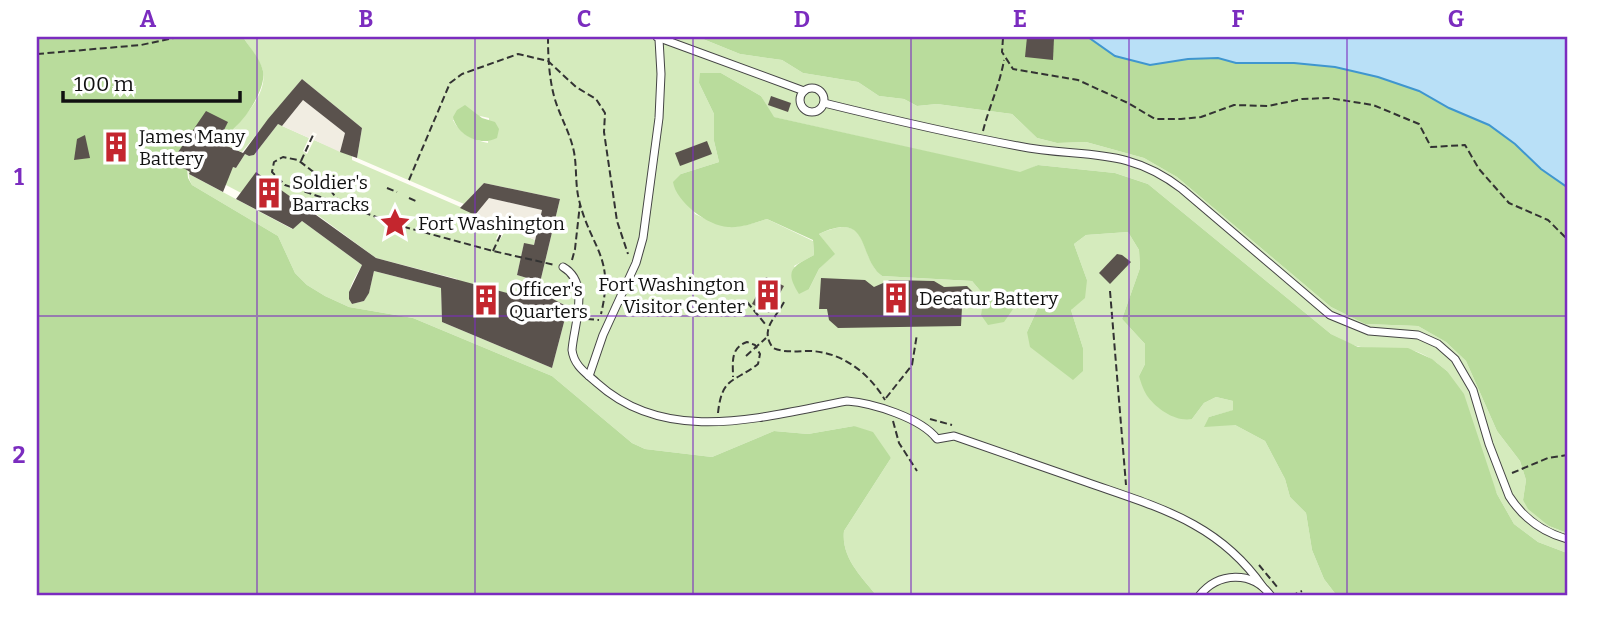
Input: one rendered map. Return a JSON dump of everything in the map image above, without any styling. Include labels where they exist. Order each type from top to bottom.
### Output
[{"type":"lane","points":[[589,376],[603,335],[633,270],[643,238],[659,118],[662,74],[657,38],[804,91]]},
{"type":"lane","points":[[818,89],[824,95],[824,103],[820,110],[813,113],[806,111],[801,105],[800,97],[804,91],[818,89]]},
{"type":"lane","points":[[824,103],[925,128],[1023,147],[1092,153],[1146,167],[1182,189],[1330,315],[1369,331],[1418,335],[1438,344],[1455,359],[1468,380],[1509,496],[1534,524],[1567,539]]},
{"type":"lane","points":[[566,268],[578,282],[579,291],[573,358],[613,396],[642,410],[686,422],[760,418],[846,401],[890,412],[930,430],[937,439],[954,436],[1162,508],[1219,540],[1247,564],[1270,596]]},
{"type":"lane","points":[[1199,596],[1209,586],[1228,577],[1252,580],[1263,587]]},
{"type":"path","points":[[37,54],[141,45],[178,37]]},
{"type":"path","points":[[548,37],[553,95],[575,154],[580,203],[575,249],[566,268]]},
{"type":"path","points":[[940,37],[1003,38],[1002,52],[1013,69],[1078,80],[1155,119],[1201,117],[1234,105],[1268,106],[1302,99],[1329,98],[1373,105],[1419,124],[1431,147],[1465,145],[1479,169],[1509,203],[1548,220],[1567,239]]},
{"type":"path","points":[[408,180],[450,83],[463,74],[518,54],[548,61],[576,87],[596,99],[605,113],[604,132],[617,221],[633,270]]},
{"type":"path","points":[[981,139],[991,99],[1001,79],[1005,58]]},
{"type":"path","points":[[301,162],[314,133]]},
{"type":"path","points":[[341,204],[320,177],[301,162],[284,157],[274,162],[272,172],[285,185],[401,226],[546,262]]},
{"type":"path","points":[[387,188],[397,192]]},
{"type":"path","points":[[409,198],[418,202]]},
{"type":"path","points":[[576,317],[600,320],[607,284],[602,256],[580,203]]},
{"type":"path","points":[[493,251],[507,221]]},
{"type":"path","points":[[1110,291],[1126,485]]},
{"type":"path","points":[[747,302],[767,326]]},
{"type":"path","points":[[784,302],[767,326],[767,337],[773,348],[779,351],[818,351],[842,359],[861,370],[885,399],[912,365],[918,334]]},
{"type":"path","points":[[746,356],[755,345],[767,337]]},
{"type":"path","points":[[717,421],[720,397],[733,377],[758,363],[760,354],[755,345],[747,342],[738,345],[733,353],[733,377]]},
{"type":"path","points":[[890,412],[898,443],[917,471]]},
{"type":"path","points":[[1520,470],[1556,455],[1567,455]]},
{"type":"path","points":[[1291,596],[1302,591]]},
{"type":"green space","points":[[37,37],[243,37],[262,66],[261,88],[251,108],[237,126],[223,136],[216,135],[187,168],[192,185],[278,236],[295,273],[307,285],[325,296],[349,307],[413,318],[552,376],[632,443],[645,449],[712,457],[774,431],[808,434],[854,426],[873,432],[891,458],[844,531],[844,541],[849,558],[877,596],[37,596]]},
{"type":"green space","points":[[243,37],[698,37],[740,54],[782,60],[803,73],[858,82],[879,96],[904,99],[917,106],[937,104],[1012,114],[1037,138],[1057,143],[1086,142],[1144,158],[1177,177],[1331,307],[1365,324],[1418,326],[1446,342],[1466,361],[1497,431],[1520,461],[1526,480],[1523,500],[1549,526],[1567,533],[1567,553],[1538,542],[1514,524],[1497,494],[1447,371],[1435,361],[1415,351],[1357,346],[1331,334],[1148,184],[1115,173],[1038,165],[1021,173],[773,117],[761,96],[721,73],[699,83],[714,114],[714,141],[719,162],[681,174],[695,214],[730,226],[767,219],[813,241],[814,255],[794,266],[809,289],[819,269],[834,254],[819,234],[848,227],[856,231],[861,238],[874,268],[882,276],[972,281],[983,294],[981,315],[1003,322],[1020,299],[1031,296],[1038,308],[1027,332],[1083,348],[1071,310],[1087,280],[1074,244],[1086,235],[1128,232],[1139,250],[1140,268],[1122,319],[1145,344],[1145,364],[1139,376],[1192,419],[1204,403],[1216,397],[1233,401],[1234,410],[1209,417],[1235,425],[1265,441],[1285,479],[1290,497],[1306,513],[1312,550],[1324,579],[1337,596],[877,596],[849,558],[844,531],[891,458],[854,426],[808,434],[774,431],[712,457],[645,449],[632,443],[552,376],[413,318],[349,307],[325,296],[307,285],[295,273],[278,236],[192,185],[189,178],[189,171],[197,152],[210,135],[229,134],[249,110],[262,88],[262,67]],"holes":[[[302,79],[362,128],[357,158],[464,204],[484,183],[560,199],[538,291],[568,307],[552,368],[442,322],[441,288],[374,271],[364,301],[352,304],[350,289],[362,265],[302,221],[292,229],[189,174],[212,140],[242,152]],[[480,116],[489,118],[488,143],[467,136],[453,120]]]},
{"type":"green space","points":[[698,37],[1088,37],[1115,56],[1150,65],[1218,58],[1236,63],[1294,63],[1335,67],[1378,77],[1419,91],[1449,108],[1489,125],[1567,187],[1567,533],[1549,526],[1528,509],[1523,500],[1526,480],[1520,461],[1497,431],[1466,361],[1446,342],[1418,326],[1365,324],[1331,307],[1177,177],[1144,158],[1086,142],[1057,143],[1037,138],[1012,114],[937,104],[917,106],[904,99],[879,96],[858,82],[803,73],[782,60],[740,54]]},
{"type":"green space","points":[[700,73],[721,73],[761,96],[774,117],[1020,172],[1038,165],[1115,173],[1148,184],[1331,334],[1358,347],[1408,348],[1432,359],[1447,371],[1464,394],[1497,494],[1514,524],[1538,542],[1567,553],[1567,596],[1337,596],[1324,579],[1312,550],[1306,513],[1290,497],[1285,479],[1265,441],[1235,425],[1204,427],[1209,417],[1233,410],[1233,401],[1216,397],[1204,403],[1192,419],[1180,419],[1162,410],[1145,393],[1139,376],[1145,364],[1145,344],[1122,319],[1140,268],[1139,250],[1128,232],[1086,235],[1074,244],[1087,280],[1085,298],[1071,310],[1083,348],[1083,371],[1073,380],[1030,347],[1027,332],[1038,308],[1031,296],[1020,299],[1004,322],[988,325],[981,315],[983,294],[972,281],[882,276],[874,268],[861,239],[848,227],[819,234],[835,254],[819,269],[809,289],[799,294],[791,274],[796,266],[814,255],[813,240],[767,219],[738,227],[720,226],[694,212],[675,190],[673,182],[681,174],[719,162],[714,141],[714,114],[699,83]]},
{"type":"green space","points":[[465,105],[482,118],[495,122],[499,129],[497,138],[477,140],[459,129],[453,117],[457,110]]},
{"type":"green space","points":[[278,124],[309,138],[303,151],[307,154],[314,140],[352,156],[352,160],[502,225],[496,239],[499,241],[507,228],[535,240],[534,245],[524,244],[517,275],[527,278],[521,300],[459,296],[457,279],[376,258],[304,205],[287,217],[226,185],[217,161],[236,168],[245,154],[254,155]]},
{"type":"shaded area","points":[[303,100],[345,133],[340,152],[314,140],[317,134],[313,132],[309,138],[282,126]]},
{"type":"shaded area","points":[[489,198],[542,210],[535,240],[507,228],[509,222],[505,220],[502,225],[475,215]]},
{"type":"water","points":[[1088,37],[1567,37],[1567,187],[1489,125],[1449,108],[1419,91],[1378,77],[1335,67],[1294,63],[1236,63],[1218,58],[1150,65],[1115,56]]},
{"type":"building","points":[[1027,37],[1054,38],[1053,60],[1025,57]]},
{"type":"building","points":[[302,79],[362,128],[357,158],[340,152],[345,133],[303,100],[282,126],[278,124],[254,155],[245,154],[236,168],[233,167],[223,192],[189,174],[190,172],[172,161],[206,111],[228,122],[218,142],[243,153]]},
{"type":"building","points":[[771,96],[791,103],[788,112],[768,105]]},
{"type":"building","points":[[117,133],[121,156],[111,157],[109,138]]},
{"type":"building","points":[[85,135],[90,158],[74,160],[77,139]]},
{"type":"building","points":[[707,141],[712,154],[680,166],[675,153]]},
{"type":"building","points":[[256,172],[376,258],[522,297],[527,278],[517,275],[524,243],[534,245],[542,210],[489,198],[475,215],[460,208],[484,183],[560,199],[538,291],[568,307],[552,368],[442,322],[441,288],[374,271],[369,293],[364,301],[352,304],[349,292],[362,265],[302,221],[293,229],[236,199]]},
{"type":"building","points":[[1117,254],[1131,262],[1110,284],[1099,273]]},
{"type":"building","name":"Fort Washington Visitor Center","points":[[766,277],[784,286],[769,313],[752,304]]},
{"type":"building","name":"Decatur Battery","points":[[821,278],[865,280],[874,287],[890,280],[934,281],[944,287],[967,286],[973,292],[971,304],[962,307],[961,326],[838,328],[829,320],[827,309],[819,309]]},
{"type":"place","name":"James Many Battery","points":[[116,147]]},
{"type":"place","name":"Soldier's Barracks","points":[[269,193]]},
{"type":"place","name":"Fort Washington","points":[[395,223]]},
{"type":"place","name":"Fort Washington Visitor Center","points":[[768,295]]},
{"type":"place","name":"Decatur Battery","points":[[896,298]]},
{"type":"place","name":"Officer's Quarters","points":[[486,300]]}]
